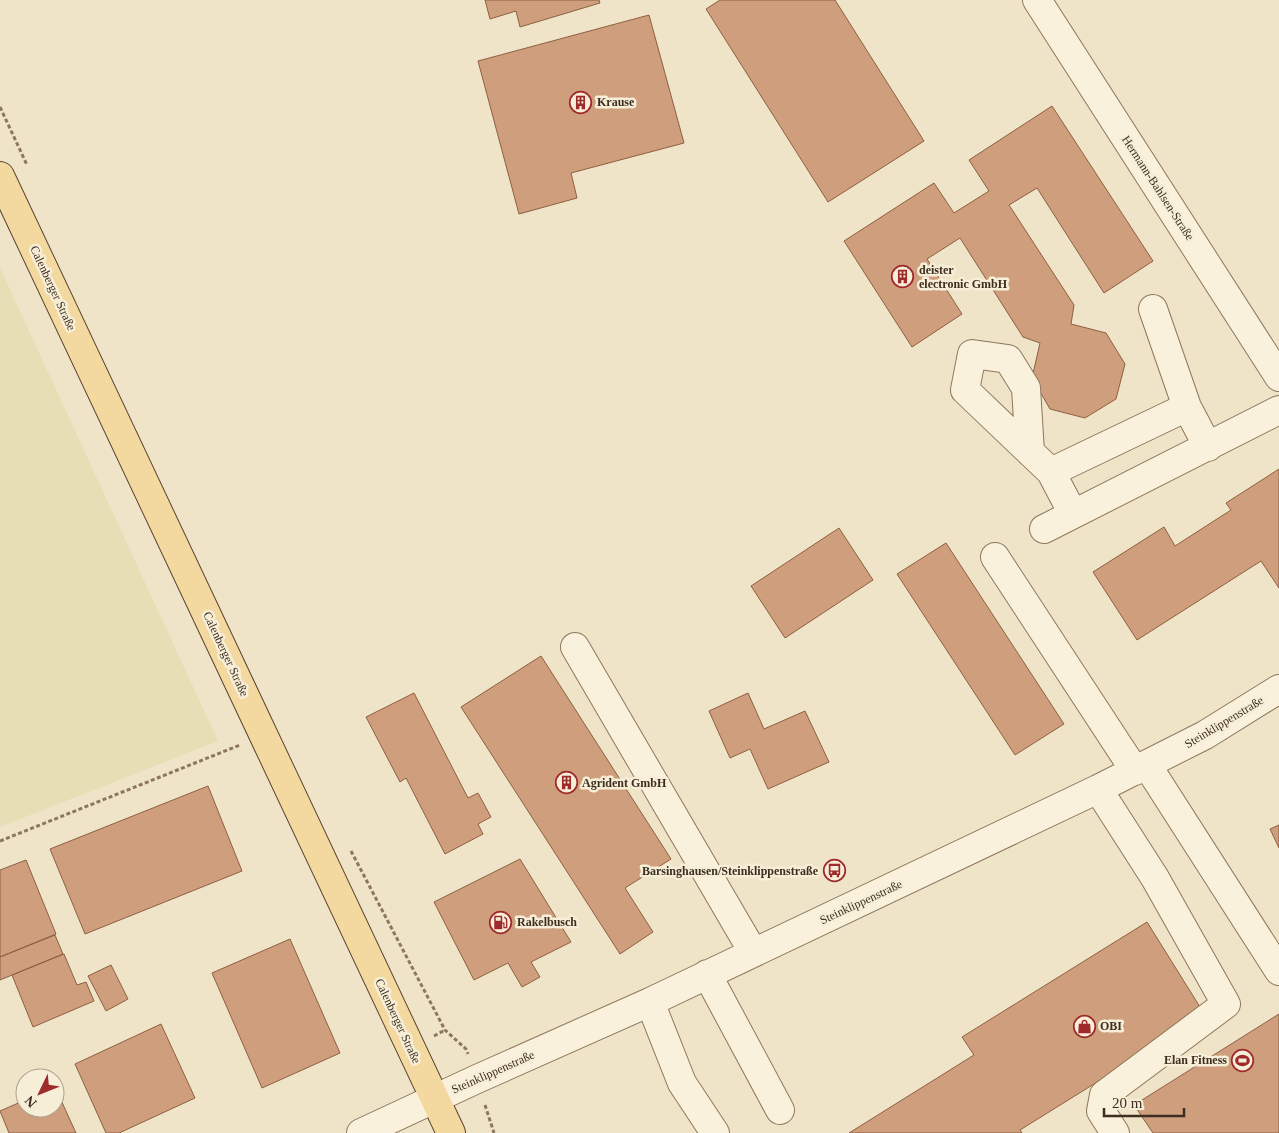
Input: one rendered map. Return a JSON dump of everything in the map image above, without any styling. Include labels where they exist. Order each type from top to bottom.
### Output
[{"type":"main road","name":"Calenberger Straße","points":[[0,176],[451,1133]]},
{"type":"street","name":"Hermann-Bahlsen-Straße","points":[[1036,0],[1279,377]]},
{"type":"street","points":[[1153,309],[1187,406],[1208,447]]},
{"type":"street","points":[[1051,472],[1187,406]]},
{"type":"street","points":[[1044,529],[1279,410]]},
{"type":"street","points":[[1030,452],[1051,472],[1072,514]]},
{"type":"street","points":[[995,557],[1279,971]]},
{"type":"street","points":[[575,647],[753,952]]},
{"type":"street","name":"Steinklippenstraße","points":[[361,1133],[650,1002],[1098,789],[1206,735],[1279,689]]},
{"type":"street","points":[[1098,789],[1155,878],[1226,1004],[1104,1095],[1101,1111],[1115,1133]]},
{"type":"street","points":[[707,974],[780,1110]]},
{"type":"street","points":[[650,1002],[682,1084],[715,1133]]},
{"type":"path","points":[[0,106],[30,169]]},
{"type":"path","points":[[0,841],[264,735]]},
{"type":"path","points":[[347,843],[444,1030],[466,1049],[477,1079],[492,1132]]},
{"type":"shaded area","points":[[0,268],[218,741],[0,827]]},
{"type":"building","points":[[485,0],[599,0],[600,3],[520,27],[516,11],[490,19]]},
{"type":"building","points":[[720,0],[835,0],[924,141],[828,202],[706,9]]},
{"type":"building","name":"Krause","points":[[649,15],[684,143],[571,173],[577,198],[519,214],[478,61]]},
{"type":"building","name":"deister electronic GmbH","points":[[1052,106],[1153,261],[1104,293],[1037,188],[1009,205],[1074,305],[1071,324],[1106,333],[1125,364],[1116,399],[1085,418],[1050,409],[1032,378],[1040,343],[1023,337],[960,238],[927,259],[962,314],[912,347],[844,241],[934,183],[954,213],[989,191],[969,160]]},
{"type":"building","points":[[1279,469],[1279,588],[1261,561],[1137,640],[1093,572],[1164,527],[1175,546],[1231,510],[1226,503]]},
{"type":"building","points":[[839,528],[873,580],[785,638],[751,586]]},
{"type":"building","points":[[946,543],[1064,724],[1015,755],[897,574]]},
{"type":"building","name":"Agrident GmbH","points":[[541,656],[671,859],[625,888],[653,932],[620,954],[461,707]]},
{"type":"building","points":[[414,693],[468,798],[478,793],[491,817],[478,824],[483,834],[445,854],[406,778],[400,782],[366,717]]},
{"type":"building","points":[[748,693],[764,729],[805,711],[829,762],[768,789],[750,749],[730,758],[709,711]]},
{"type":"building","points":[[208,786],[242,871],[85,934],[50,849]]},
{"type":"building","points":[[1279,825],[1279,848],[1270,829]]},
{"type":"building","name":"Rakelbusch","points":[[520,859],[571,942],[531,962],[540,977],[522,987],[508,963],[474,980],[434,902]]},
{"type":"building","points":[[26,860],[56,934],[0,957],[0,870]]},
{"type":"building","name":"OBI","points":[[1147,922],[1205,1015],[1020,1130],[1022,1133],[849,1133],[974,1055],[962,1037]]},
{"type":"building","points":[[55,935],[63,954],[0,980],[0,957]]},
{"type":"building","points":[[290,939],[340,1053],[262,1088],[212,973]]},
{"type":"building","points":[[64,954],[77,985],[86,982],[94,1001],[33,1027],[12,975]]},
{"type":"building","points":[[111,965],[128,999],[106,1011],[88,976]]},
{"type":"building","name":"Elan Fitness","points":[[1279,1014],[1279,1133],[1153,1133],[1134,1105]]},
{"type":"building","points":[[161,1024],[195,1098],[119,1133],[106,1133],[75,1064]]},
{"type":"building","points":[[15,1104],[15,1118],[65,1118],[65,1109],[76,1133],[9,1133],[0,1111]]},
{"type":"place","name":"Krause","points":[[581,102]]},
{"type":"place","name":"deister electronic GmbH","points":[[903,277]]},
{"type":"place","name":"Agrident GmbH","points":[[566,783]]},
{"type":"place","name":"Barsinghausen/Steinklippenstraße","points":[[834,871]]},
{"type":"place","name":"Rakelbusch","points":[[501,922]]},
{"type":"place","name":"OBI","points":[[1084,1026]]},
{"type":"place","name":"Elan Fitness","points":[[1243,1060]]}]
